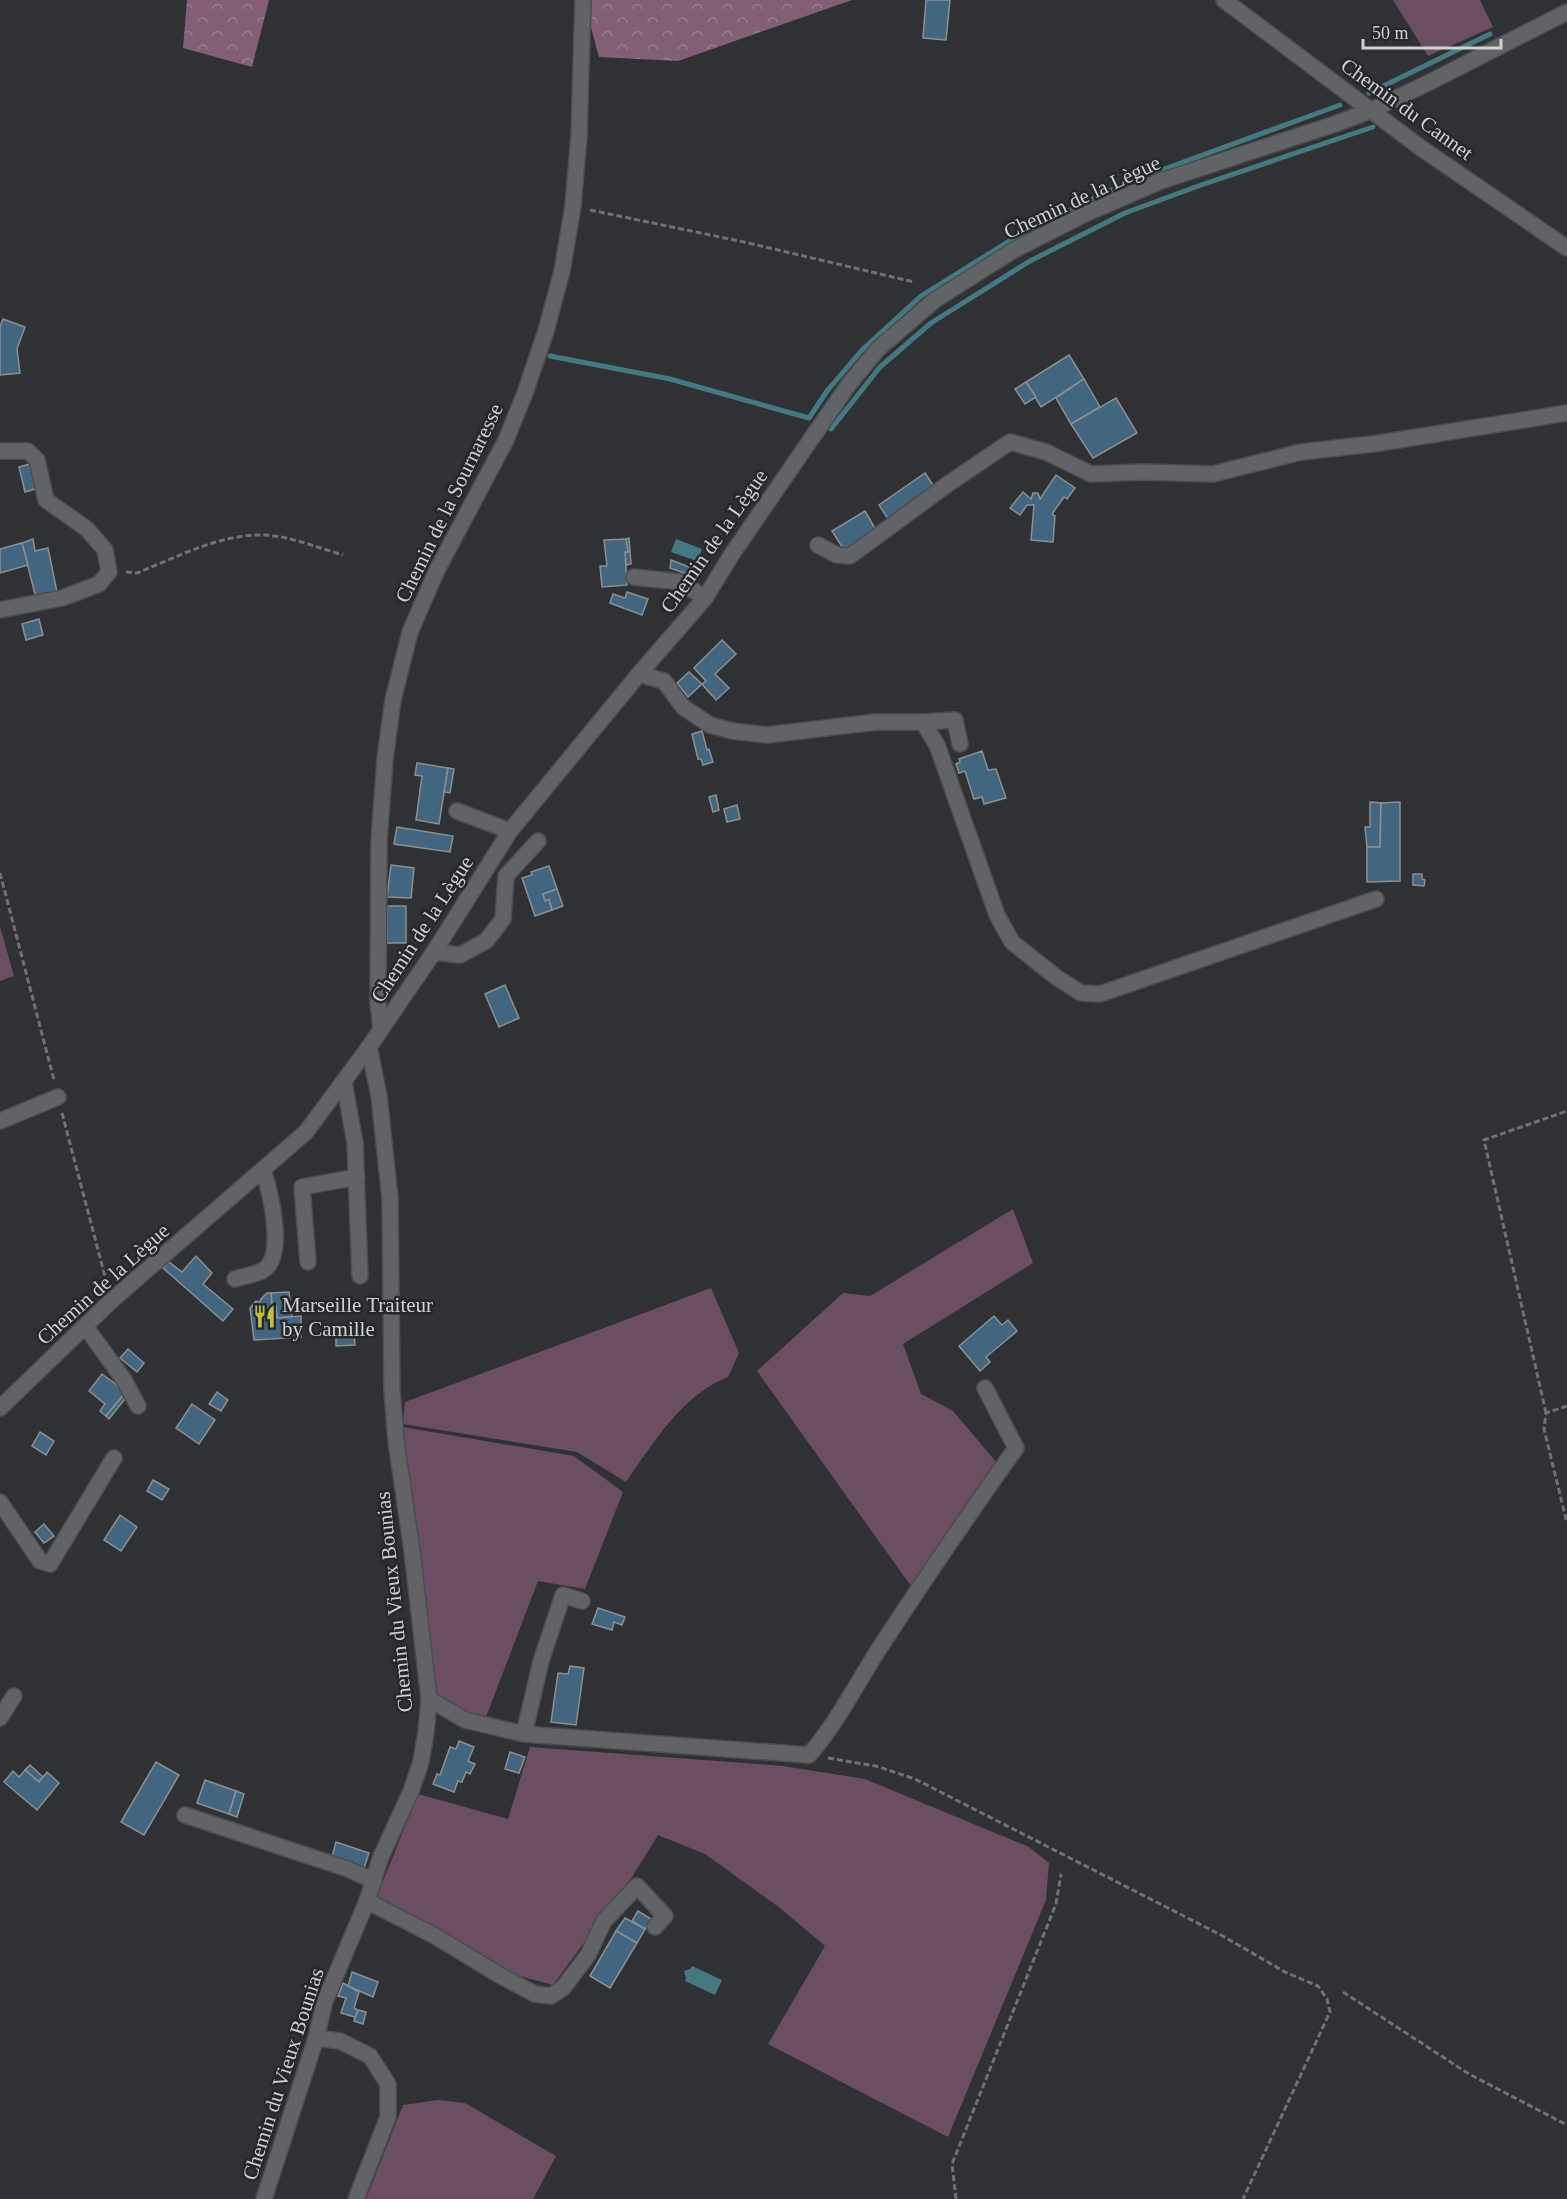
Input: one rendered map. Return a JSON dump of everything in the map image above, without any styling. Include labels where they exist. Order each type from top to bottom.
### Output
[{"type":"street","name":"Chemin de la Sournaresse","points":[[381,1028],[378,1003],[379,841],[385,759],[393,700],[410,632],[442,560],[506,440],[525,393],[557,291],[573,206],[579,136],[583,0]]},
{"type":"street","name":"Chemin du Cannet","points":[[1224,0],[1421,148],[1567,248]]},
{"type":"street","name":"Chemin de la Lègue","points":[[0,1408],[111,1301],[306,1132],[369,1047],[434,952],[510,831],[639,674],[705,598],[732,554],[849,384],[878,349],[935,300],[1014,250],[1087,213],[1161,181],[1372,110],[1567,12]]},
{"type":"street","points":[[818,545],[837,555],[850,556],[1010,442],[1046,452],[1091,474],[1142,472],[1213,474],[1300,452],[1373,444],[1567,412]]},
{"type":"street","points":[[0,451],[28,451],[37,460],[46,500],[87,529],[105,550],[109,572],[99,584],[62,598],[0,610]]},
{"type":"street","points":[[634,577],[680,582],[705,598]]},
{"type":"street","points":[[639,674],[664,681],[683,706],[710,725],[732,731],[767,735],[876,722],[955,720],[960,744]]},
{"type":"street","points":[[923,722],[937,745],[997,915],[1012,942],[1056,977],[1081,993],[1100,994],[1376,898]]},
{"type":"street","points":[[458,811],[510,831]]},
{"type":"street","points":[[434,952],[460,955],[486,941],[503,919],[506,876],[538,841]]},
{"type":"street","name":"Chemin du Vieux Bounias","points":[[264,2199],[316,2038],[325,2001],[421,1762],[429,1699],[412,1551],[396,1441],[390,1340],[392,1281],[390,1198],[379,1096],[369,1047]]},
{"type":"street","points":[[344,1082],[355,1143],[360,1276]]},
{"type":"street","points":[[0,1121],[58,1097]]},
{"type":"street","points":[[235,1279],[263,1271],[272,1259],[274,1250],[272,1199],[263,1170]]},
{"type":"street","points":[[308,1262],[302,1187],[357,1177]]},
{"type":"street","points":[[85,1326],[124,1380],[138,1406]]},
{"type":"street","points":[[429,1699],[465,1720],[524,1734],[809,1755],[827,1734],[971,1510],[1016,1448],[985,1388]]},
{"type":"street","points":[[0,1502],[40,1561],[50,1564],[114,1458]]},
{"type":"street","points":[[524,1734],[541,1661],[562,1595],[582,1601]]},
{"type":"street","points":[[0,1718],[14,1696]]},
{"type":"street","points":[[185,1815],[348,1869],[374,1881]]},
{"type":"street","points":[[367,1901],[435,1936],[535,1994],[551,1996],[563,1988],[588,1955],[604,1922],[637,1886],[665,1916],[655,1927]]},
{"type":"street","points":[[316,2038],[340,2041],[370,2056],[388,2084],[388,2117],[356,2199]]},
{"type":"path","points":[[573,206],[744,242],[914,282]]},
{"type":"path","points":[[109,572],[137,573],[224,539],[266,535],[343,555]]},
{"type":"path","points":[[1567,1111],[1484,1140],[1546,1413],[1544,1429],[1567,1523]]},
{"type":"path","points":[[1546,1413],[1567,1406]]},
{"type":"path","points":[[809,1755],[876,1766],[915,1779],[1221,1935],[1284,1972],[1318,1986],[1327,1999],[1330,2012],[1244,2199]]},
{"type":"path","points":[[956,2199],[952,2164],[1056,1904],[1061,1874]]},
{"type":"path","points":[[1343,1992],[1469,2074],[1567,2125]]},
{"type":"shaded area","points":[[1393,0],[1480,0],[1493,27],[1428,56]]},
{"type":"shaded area","points":[[0,927],[14,976],[0,981]]},
{"type":"shaded area","points":[[1013,1209],[1033,1263],[903,1344],[921,1394],[953,1411],[997,1463],[911,1586],[757,1371],[843,1293],[870,1296]]},
{"type":"shaded area","points":[[711,1288],[739,1353],[728,1377],[711,1385],[682,1408],[658,1436],[626,1482],[577,1452],[403,1424],[405,1402]]},
{"type":"shaded area","points":[[403,1427],[574,1456],[623,1492],[585,1589],[538,1581],[486,1717],[468,1716],[434,1692]]},
{"type":"shaded area","points":[[530,1747],[783,1766],[865,1779],[1029,1847],[1049,1863],[1046,1900],[948,2137],[768,2044],[825,1946],[780,1908],[705,1854],[658,1835],[632,1877],[553,1985],[516,1975],[377,1896],[418,1794],[508,1819]]},
{"type":"shaded area","points":[[438,2100],[465,2103],[556,2156],[533,2199],[366,2199],[403,2105]]},
{"type":"green space","points":[[187,0],[269,0],[252,67],[183,48]]},
{"type":"green space","points":[[590,0],[852,0],[678,61],[599,57],[589,20]]},
{"type":"water","points":[[676,539],[702,549],[697,561],[671,552]]},
{"type":"water","points":[[692,1966],[722,1980],[715,1995],[685,1981],[684,1971]]},
{"type":"building","points":[[926,0],[950,0],[946,40],[923,38]]},
{"type":"building","points":[[3,319],[25,327],[17,349],[20,373],[0,375],[0,327]]},
{"type":"building","points":[[1069,355],[1084,379],[1041,407],[1026,382]]},
{"type":"building","points":[[1084,379],[1100,407],[1071,424],[1056,398]]},
{"type":"building","points":[[1026,382],[1036,397],[1025,404],[1015,389]]},
{"type":"building","points":[[1116,398],[1137,433],[1093,458],[1071,424]]},
{"type":"building","points":[[30,464],[35,489],[25,492],[19,467]]},
{"type":"building","points":[[925,473],[935,488],[888,519],[879,505]]},
{"type":"building","points":[[1056,475],[1075,488],[1067,499],[1064,497],[1052,514],[1055,516],[1053,542],[1031,540],[1034,505],[1027,505],[1020,515],[1010,508],[1023,492],[1031,499],[1033,493],[1038,493],[1040,499]]},
{"type":"building","points":[[865,511],[876,530],[844,550],[832,531]]},
{"type":"building","points":[[629,538],[631,564],[626,565],[625,552],[628,552],[626,539]]},
{"type":"building","points":[[33,539],[35,551],[48,548],[57,592],[36,598],[22,543]]},
{"type":"building","points":[[626,539],[627,585],[602,587],[600,566],[607,566],[604,540]]},
{"type":"building","points":[[22,543],[28,565],[0,573],[0,549]]},
{"type":"building","points":[[671,560],[694,569],[696,563],[703,566],[696,577],[670,568]]},
{"type":"building","points":[[627,592],[648,599],[642,615],[610,603],[613,594],[625,598]]},
{"type":"building","points":[[39,619],[43,635],[26,640],[22,624]]},
{"type":"building","points":[[722,640],[736,654],[715,674],[729,688],[716,700],[702,684],[706,681],[694,668]]},
{"type":"building","points":[[689,672],[702,684],[688,697],[677,683]]},
{"type":"building","points":[[702,731],[713,762],[703,765],[701,759],[698,759],[692,734]]},
{"type":"building","points":[[982,751],[988,770],[996,769],[1006,798],[984,804],[982,797],[974,799],[965,771],[959,773],[956,764],[960,762],[959,759]]},
{"type":"building","points":[[417,763],[448,768],[439,824],[416,820],[422,776],[415,775]]},
{"type":"building","points":[[448,768],[454,769],[450,793],[444,792]]},
{"type":"building","points":[[716,795],[719,810],[713,812],[709,797]]},
{"type":"building","points":[[1370,802],[1381,803],[1380,847],[1367,847],[1365,827],[1370,827]]},
{"type":"building","points":[[1400,802],[1400,881],[1367,882],[1367,847],[1380,847],[1381,803]]},
{"type":"building","points":[[737,805],[740,819],[727,822],[724,809]]},
{"type":"building","points":[[397,827],[453,836],[450,852],[394,844]]},
{"type":"building","points":[[391,865],[414,868],[411,898],[387,897]]},
{"type":"building","points":[[549,866],[557,889],[543,894],[545,901],[549,899],[552,910],[535,916],[522,878],[532,875],[531,872]]},
{"type":"building","points":[[1413,874],[1422,874],[1422,879],[1425,880],[1424,886],[1413,885]]},
{"type":"building","points":[[557,889],[563,906],[552,910],[549,899],[545,901],[543,894]]},
{"type":"building","points":[[387,906],[406,906],[406,943],[387,943]]},
{"type":"building","points":[[505,985],[519,1018],[499,1027],[485,994]]},
{"type":"building","points":[[196,1256],[212,1273],[203,1284],[233,1309],[223,1321],[163,1268],[169,1262],[182,1272]]},
{"type":"building","points":[[289,1292],[292,1317],[277,1318],[276,1306],[272,1306],[271,1293]]},
{"type":"building","name":"Marseille Traiteur by Camille","points":[[267,1293],[271,1293],[272,1306],[276,1306],[277,1318],[301,1316],[301,1337],[254,1340],[250,1308],[256,1301],[260,1302]]},
{"type":"building","points":[[994,1316],[1002,1325],[1008,1320],[1017,1331],[986,1357],[990,1362],[980,1371],[959,1346]]},
{"type":"building","points":[[357,1326],[358,1334],[341,1335],[341,1327]]},
{"type":"building","points":[[354,1334],[355,1345],[336,1346],[336,1335]]},
{"type":"building","points":[[128,1349],[144,1363],[137,1372],[120,1358]]},
{"type":"building","points":[[102,1374],[126,1392],[106,1416],[100,1411],[105,1404],[89,1391]]},
{"type":"building","points":[[126,1392],[129,1394],[109,1419],[106,1416]]},
{"type":"building","points":[[217,1392],[228,1400],[221,1411],[209,1404]]},
{"type":"building","points":[[192,1404],[215,1420],[199,1444],[176,1428]]},
{"type":"building","points":[[40,1432],[54,1441],[46,1455],[32,1446]]},
{"type":"building","points":[[153,1480],[169,1489],[162,1500],[147,1491]]},
{"type":"building","points":[[120,1515],[137,1527],[121,1551],[104,1540]]},
{"type":"building","points":[[44,1524],[54,1536],[44,1543],[35,1532]]},
{"type":"building","points":[[598,1608],[625,1617],[622,1625],[614,1622],[612,1630],[592,1624]]},
{"type":"building","points":[[570,1666],[584,1668],[576,1725],[551,1722],[558,1673],[568,1674]]},
{"type":"building","points":[[459,1741],[474,1747],[468,1761],[475,1764],[470,1774],[466,1772],[462,1782],[458,1781],[454,1792],[433,1784],[437,1774],[440,1775],[450,1747],[456,1749]]},
{"type":"building","points":[[510,1752],[525,1757],[519,1773],[505,1769]]},
{"type":"building","points":[[156,1762],[179,1775],[144,1835],[121,1822]]},
{"type":"building","points":[[30,1765],[43,1777],[39,1782],[25,1770]]},
{"type":"building","points":[[25,1770],[39,1782],[47,1772],[59,1783],[37,1810],[4,1782],[13,1771],[19,1777]]},
{"type":"building","points":[[205,1780],[236,1791],[229,1814],[197,1803]]},
{"type":"building","points":[[236,1791],[244,1794],[237,1817],[229,1814]]},
{"type":"building","points":[[336,1842],[369,1853],[364,1868],[332,1857]]},
{"type":"building","points":[[638,1911],[651,1919],[645,1929],[632,1921]]},
{"type":"building","points":[[625,1918],[645,1929],[637,1943],[616,1931]]},
{"type":"building","points":[[616,1931],[637,1943],[610,1988],[590,1976]]},
{"type":"building","points":[[352,1972],[378,1982],[373,1997],[348,1986]]},
{"type":"building","points":[[343,1983],[359,1992],[354,2008],[358,2010],[355,2017],[341,2013],[346,1998],[338,1996]]},
{"type":"building","points":[[358,2010],[366,2012],[363,2024],[354,2021]]},
{"type":"waterway","points":[[1369,93],[1490,34]]},
{"type":"waterway","points":[[550,356],[670,379],[809,418],[827,391],[862,350],[921,296],[1019,235],[1126,183],[1340,105]]},
{"type":"waterway","points":[[831,429],[880,367],[931,323],[1030,261],[1125,213],[1373,127]]},
{"type":"place","name":"Marseille Traiteur by Camille","points":[[264,1317]]}]
